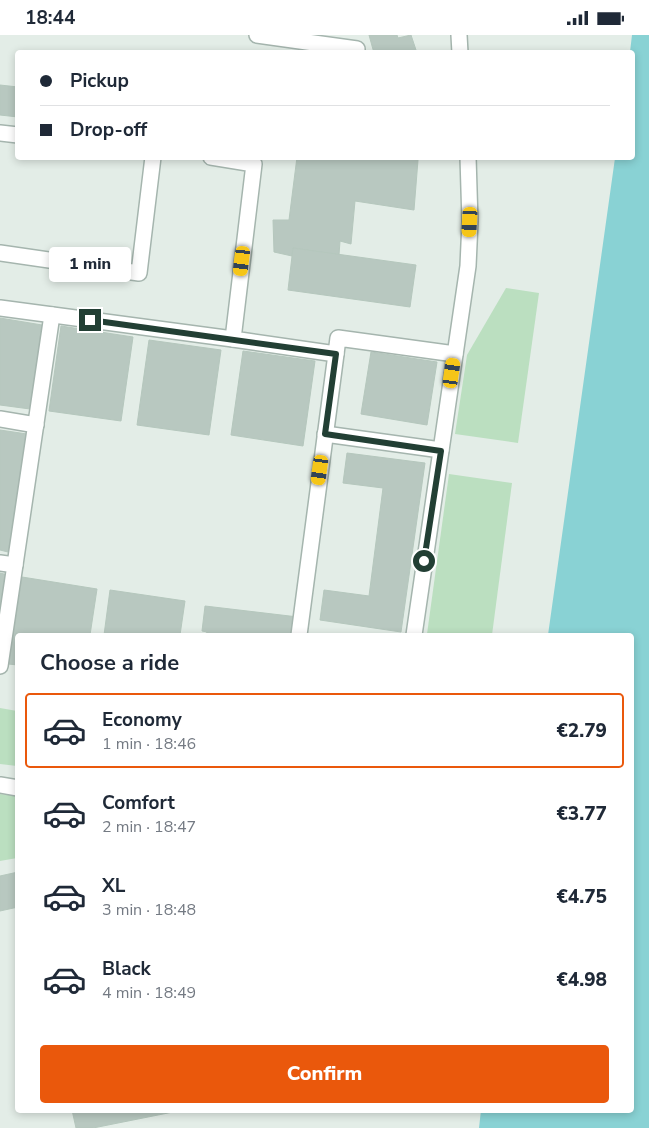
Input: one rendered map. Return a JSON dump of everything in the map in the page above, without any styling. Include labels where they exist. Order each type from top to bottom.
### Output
[{"type":"lane","points":[[257,35],[357,49]]},
{"type":"lane","points":[[459,35],[460,50]]},
{"type":"lane","points":[[0,133],[15,135]]},
{"type":"lane","points":[[0,253],[139,273],[153,160]]},
{"type":"lane","points":[[229,160],[254,164],[233,339]]},
{"type":"lane","points":[[414,633],[468,266],[470,222],[468,160]]},
{"type":"lane","points":[[0,309],[336,354]]},
{"type":"lane","points":[[0,666],[8,564],[36,425],[52,315]]},
{"type":"lane","points":[[298,633],[338,339],[455,354]]},
{"type":"lane","points":[[0,419],[36,425]]},
{"type":"lane","points":[[325,434],[441,451]]},
{"type":"lane","points":[[0,785],[15,788]]},
{"type":"green space","points":[[506,288],[539,293],[518,443],[455,434],[467,355]]},
{"type":"green space","points":[[449,474],[512,483],[492,633],[427,633]]},
{"type":"green space","points":[[0,708],[15,711],[15,766],[0,764]]},
{"type":"green space","points":[[0,794],[15,796],[15,858],[0,861]]},
{"type":"water","points":[[632,35],[649,35],[649,1128],[479,1128],[481,1113],[634,1113],[634,633],[548,633],[615,160],[635,160],[635,50],[630,50]]},
{"type":"building","points":[[369,35],[397,35],[398,38],[411,35],[416,50],[373,50]]},
{"type":"building","points":[[0,85],[15,87],[15,117],[0,115]]},
{"type":"building","points":[[297,160],[418,160],[414,210],[355,201],[351,244],[340,241],[339,255],[293,248],[292,256],[274,252],[273,220],[289,220]]},
{"type":"building","points":[[293,248],[416,265],[410,307],[288,290]]},
{"type":"building","points":[[0,318],[42,325],[30,409],[0,405]]},
{"type":"building","points":[[61,326],[133,337],[121,421],[49,411]]},
{"type":"building","points":[[149,340],[221,350],[209,435],[137,425]]},
{"type":"building","points":[[243,351],[315,361],[303,446],[231,435]]},
{"type":"building","points":[[371,352],[437,362],[427,425],[361,414]]},
{"type":"building","points":[[0,430],[27,434],[8,552],[0,550]]},
{"type":"building","points":[[347,453],[425,463],[401,632],[320,620],[324,590],[369,596],[383,488],[343,483]]},
{"type":"building","points":[[0,573],[8,575],[0,637]]},
{"type":"building","points":[[22,577],[97,589],[90,633],[15,633],[15,665],[8,664]]},
{"type":"building","points":[[110,590],[185,601],[180,633],[104,633]]},
{"type":"building","points":[[205,606],[298,617],[296,633],[207,633],[202,631]]},
{"type":"building","points":[[15,873],[15,908],[0,911],[0,876]]},
{"type":"building","points":[[73,1113],[168,1113],[93,1128],[76,1128]]},
{"type":"route","points":[[90,320],[336,354],[325,434],[441,451],[424,561]]}]
